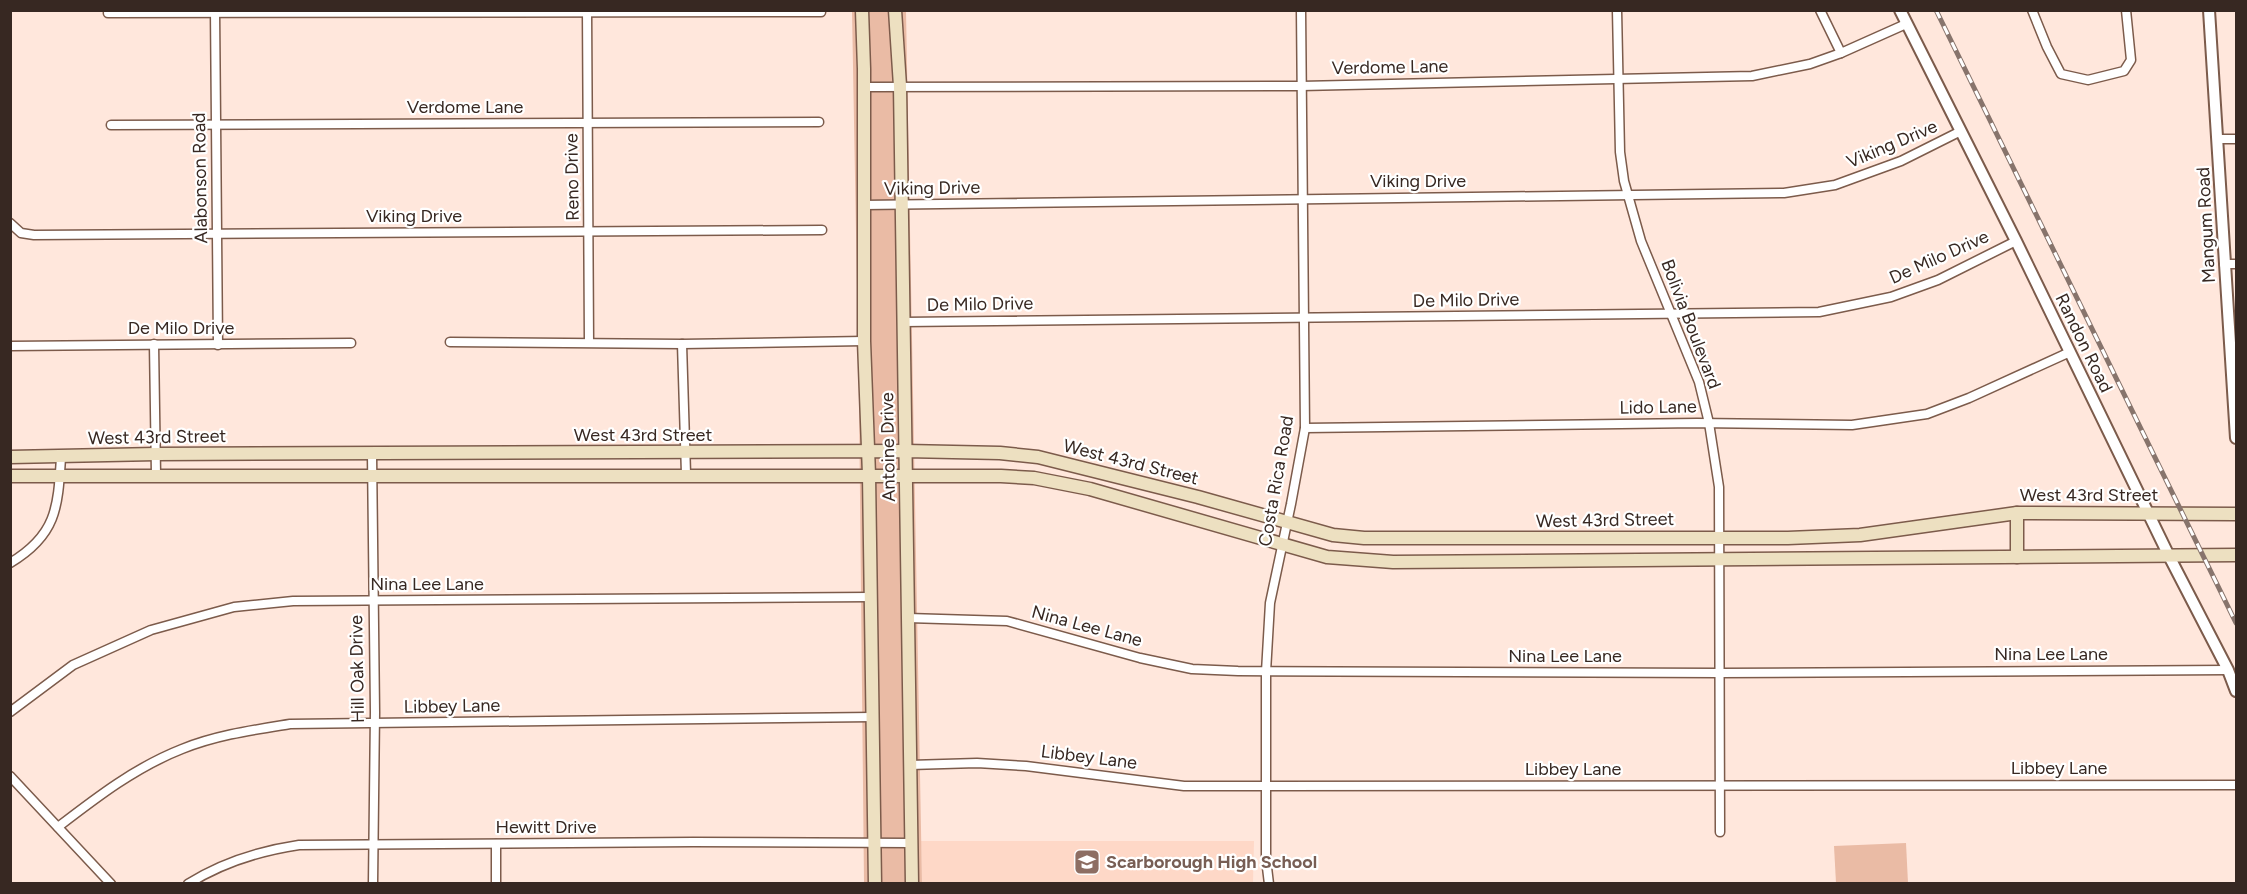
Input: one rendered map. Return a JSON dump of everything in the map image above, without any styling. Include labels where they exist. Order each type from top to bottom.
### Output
[{"type":"main road","name":"Antoine Drive","points":[[862,10],[864,341],[869,451],[875,884]]},
{"type":"main road","name":"Antoine Drive","points":[[895,10],[900,86],[912,884]]},
{"type":"main road","name":"West 43rd Street","points":[[10,458],[156,454],[869,451],[1000,453],[1038,458],[1094,470],[1334,535],[1364,538],[1788,538],[1860,535],[2017,513],[2236,514]]},
{"type":"main road","points":[[527,474],[528,454]]},
{"type":"main road","points":[[1090,489],[1094,470]]},
{"type":"main road","name":"West 43rd Street","points":[[10,476],[527,474],[1012,476],[1090,489],[1327,557],[1393,562],[2236,555]]},
{"type":"main road","points":[[2017,513],[2017,557]]},
{"type":"main road","points":[[1860,535],[1860,558]]},
{"type":"main road","points":[[1491,539],[1491,561]]},
{"type":"street","name":"Costa Rica Road","points":[[1269,884],[1266,859],[1266,672],[1270,603],[1305,428],[1301,10]]},
{"type":"street","name":"Bolivia Boulevard","points":[[1617,10],[1620,152],[1628,196],[1641,241],[1699,382],[1709,423],[1719,487],[1720,832]]},
{"type":"street","points":[[1820,10],[1841,53]]},
{"type":"street","name":"Randon Road","points":[[1900,10],[2016,241],[2169,556],[2228,670],[2236,691]]},
{"type":"street","points":[[2032,10],[2061,74],[2088,80],[2124,71],[2131,60],[2126,10]]},
{"type":"street","name":"Mangum Road","points":[[2209,10],[2224,264],[2235,389],[2236,438]]},
{"type":"street","name":"Reno Drive","points":[[587,11],[589,342]]},
{"type":"street","name":"Alabonson Road","points":[[215,12],[218,345]]},
{"type":"street","points":[[108,14],[821,12]]},
{"type":"street","name":"Verdome Lane","points":[[864,87],[1301,86],[1752,76],[1810,64],[1906,24]]},
{"type":"street","name":"Verdome Lane","points":[[111,125],[819,122]]},
{"type":"street","name":"Viking Drive","points":[[864,205],[1784,193],[1835,185],[1901,161],[1961,131]]},
{"type":"street","points":[[2217,139],[2236,139]]},
{"type":"street","name":"Viking Drive","points":[[10,223],[21,233],[34,235],[822,230]]},
{"type":"street","name":"De Milo Drive","points":[[903,322],[1819,312],[1891,297],[1938,280],[2016,241]]},
{"type":"street","points":[[2224,264],[2236,264]]},
{"type":"street","points":[[450,342],[682,344],[864,341]]},
{"type":"street","name":"De Milo Drive","points":[[10,346],[351,343]]},
{"type":"street","points":[[154,344],[156,475]]},
{"type":"street","points":[[682,344],[686,474]]},
{"type":"street","name":"Lido Lane","points":[[1305,428],[1709,423],[1852,424],[1927,414],[1969,398],[2070,352]]},
{"type":"street","name":"Hill Oak Drive","points":[[372,454],[375,723],[373,884]]},
{"type":"street","points":[[10,563],[30,551],[48,529],[58,500],[61,457]]},
{"type":"street","name":"Nina Lee Lane","points":[[10,712],[73,665],[116,644],[176,622],[246,606],[293,601],[871,597]]},
{"type":"street","name":"Nina Lee Lane","points":[[908,618],[1007,621],[1140,658],[1192,669],[1266,672],[1720,673],[2228,670]]},
{"type":"street","name":"Libbey Lane","points":[[58,827],[105,791],[144,767],[183,749],[234,733],[290,724],[873,717]]},
{"type":"street","name":"Libbey Lane","points":[[910,765],[977,762],[1184,786],[2236,785]]},
{"type":"street","points":[[10,776],[111,884]]},
{"type":"street","name":"Hewitt Drive","points":[[188,884],[233,860],[269,849],[299,845],[911,843]]},
{"type":"street","points":[[496,844],[496,884]]},
{"type":"shaded area","points":[[852,11],[906,11],[922,883],[864,883]]},
{"type":"shaded area","name":"Scarborough High School","points":[[921,841],[1254,841],[1253,883],[922,883]]},
{"type":"shaded area","points":[[1906,843],[1908,883],[1836,883],[1834,846]]},
{"type":"railway","points":[[1936,10],[2236,623]]},
{"type":"place","name":"Scarborough High School","points":[[1087,862]]}]
